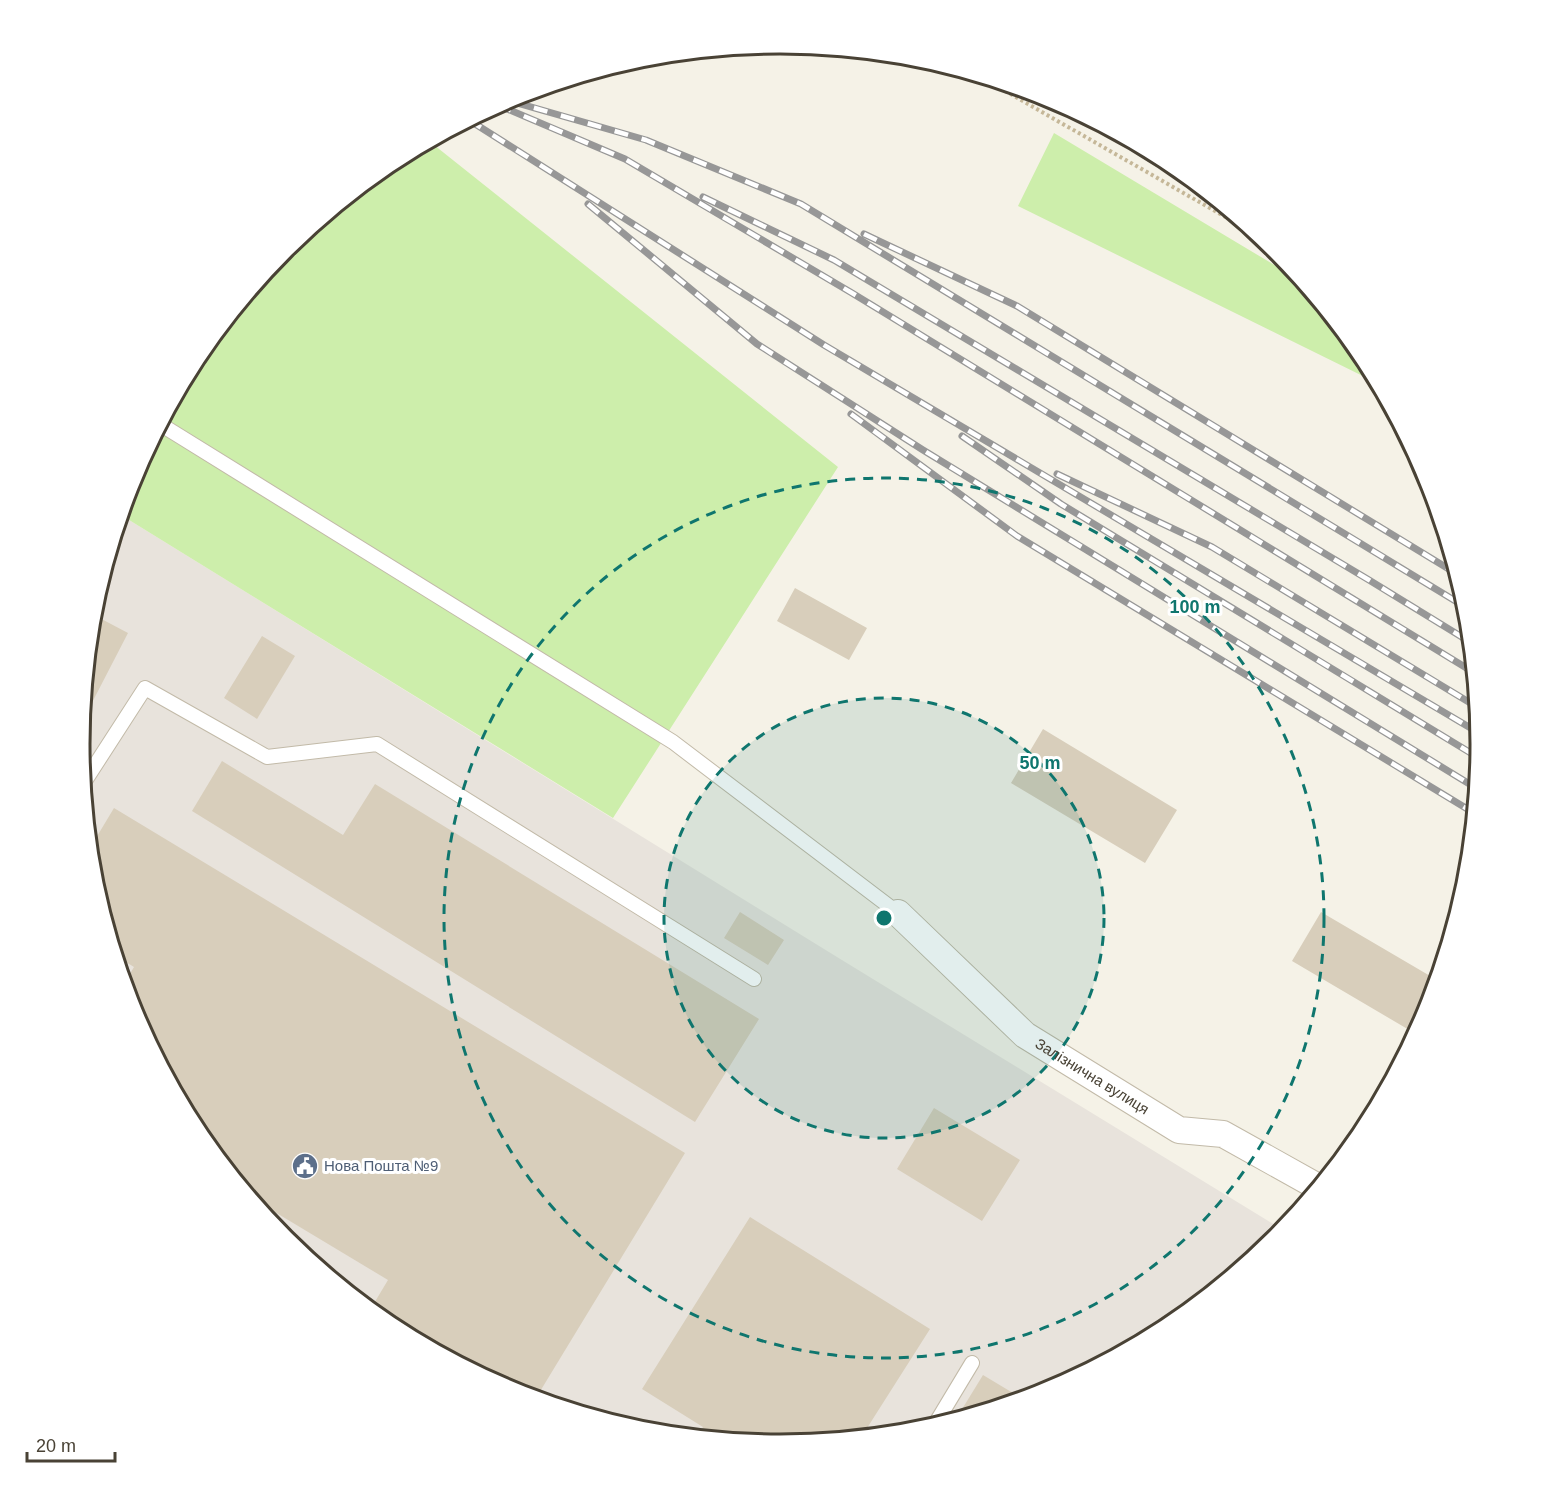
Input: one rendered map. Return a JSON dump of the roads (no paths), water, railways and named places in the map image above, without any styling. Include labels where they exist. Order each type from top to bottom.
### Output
[{"type":"street","name":"Залізнична вулиця","points":[[898,913],[1025,1035],[1179,1130],[1223,1134],[1312,1183]]},
{"type":"lane","points":[[167,428],[673,742],[898,913]]},
{"type":"lane","points":[[91,772],[145,688],[267,757],[377,744],[754,979]]},
{"type":"lane","points":[[941,1415],[972,1363]]},
{"type":"railway","points":[[523,104],[646,140],[801,204],[1455,601]]},
{"type":"railway","points":[[509,110],[625,159],[852,293],[1465,667]]},
{"type":"railway","points":[[476,125],[824,345],[1470,727]]},
{"type":"railway","points":[[703,197],[834,260],[1461,637]]},
{"type":"railway","points":[[588,204],[757,344],[923,450],[1469,784]]},
{"type":"railway","points":[[864,234],[1017,306],[1447,568]]},
{"type":"railway","points":[[851,414],[1017,536],[1467,809]]},
{"type":"railway","points":[[962,436],[1061,504],[1470,752]]},
{"type":"railway","points":[[1057,474],[1212,547],[1469,702]]},
{"type":"place","name":"Нова Пошта №9","points":[[305,1166]]}]
